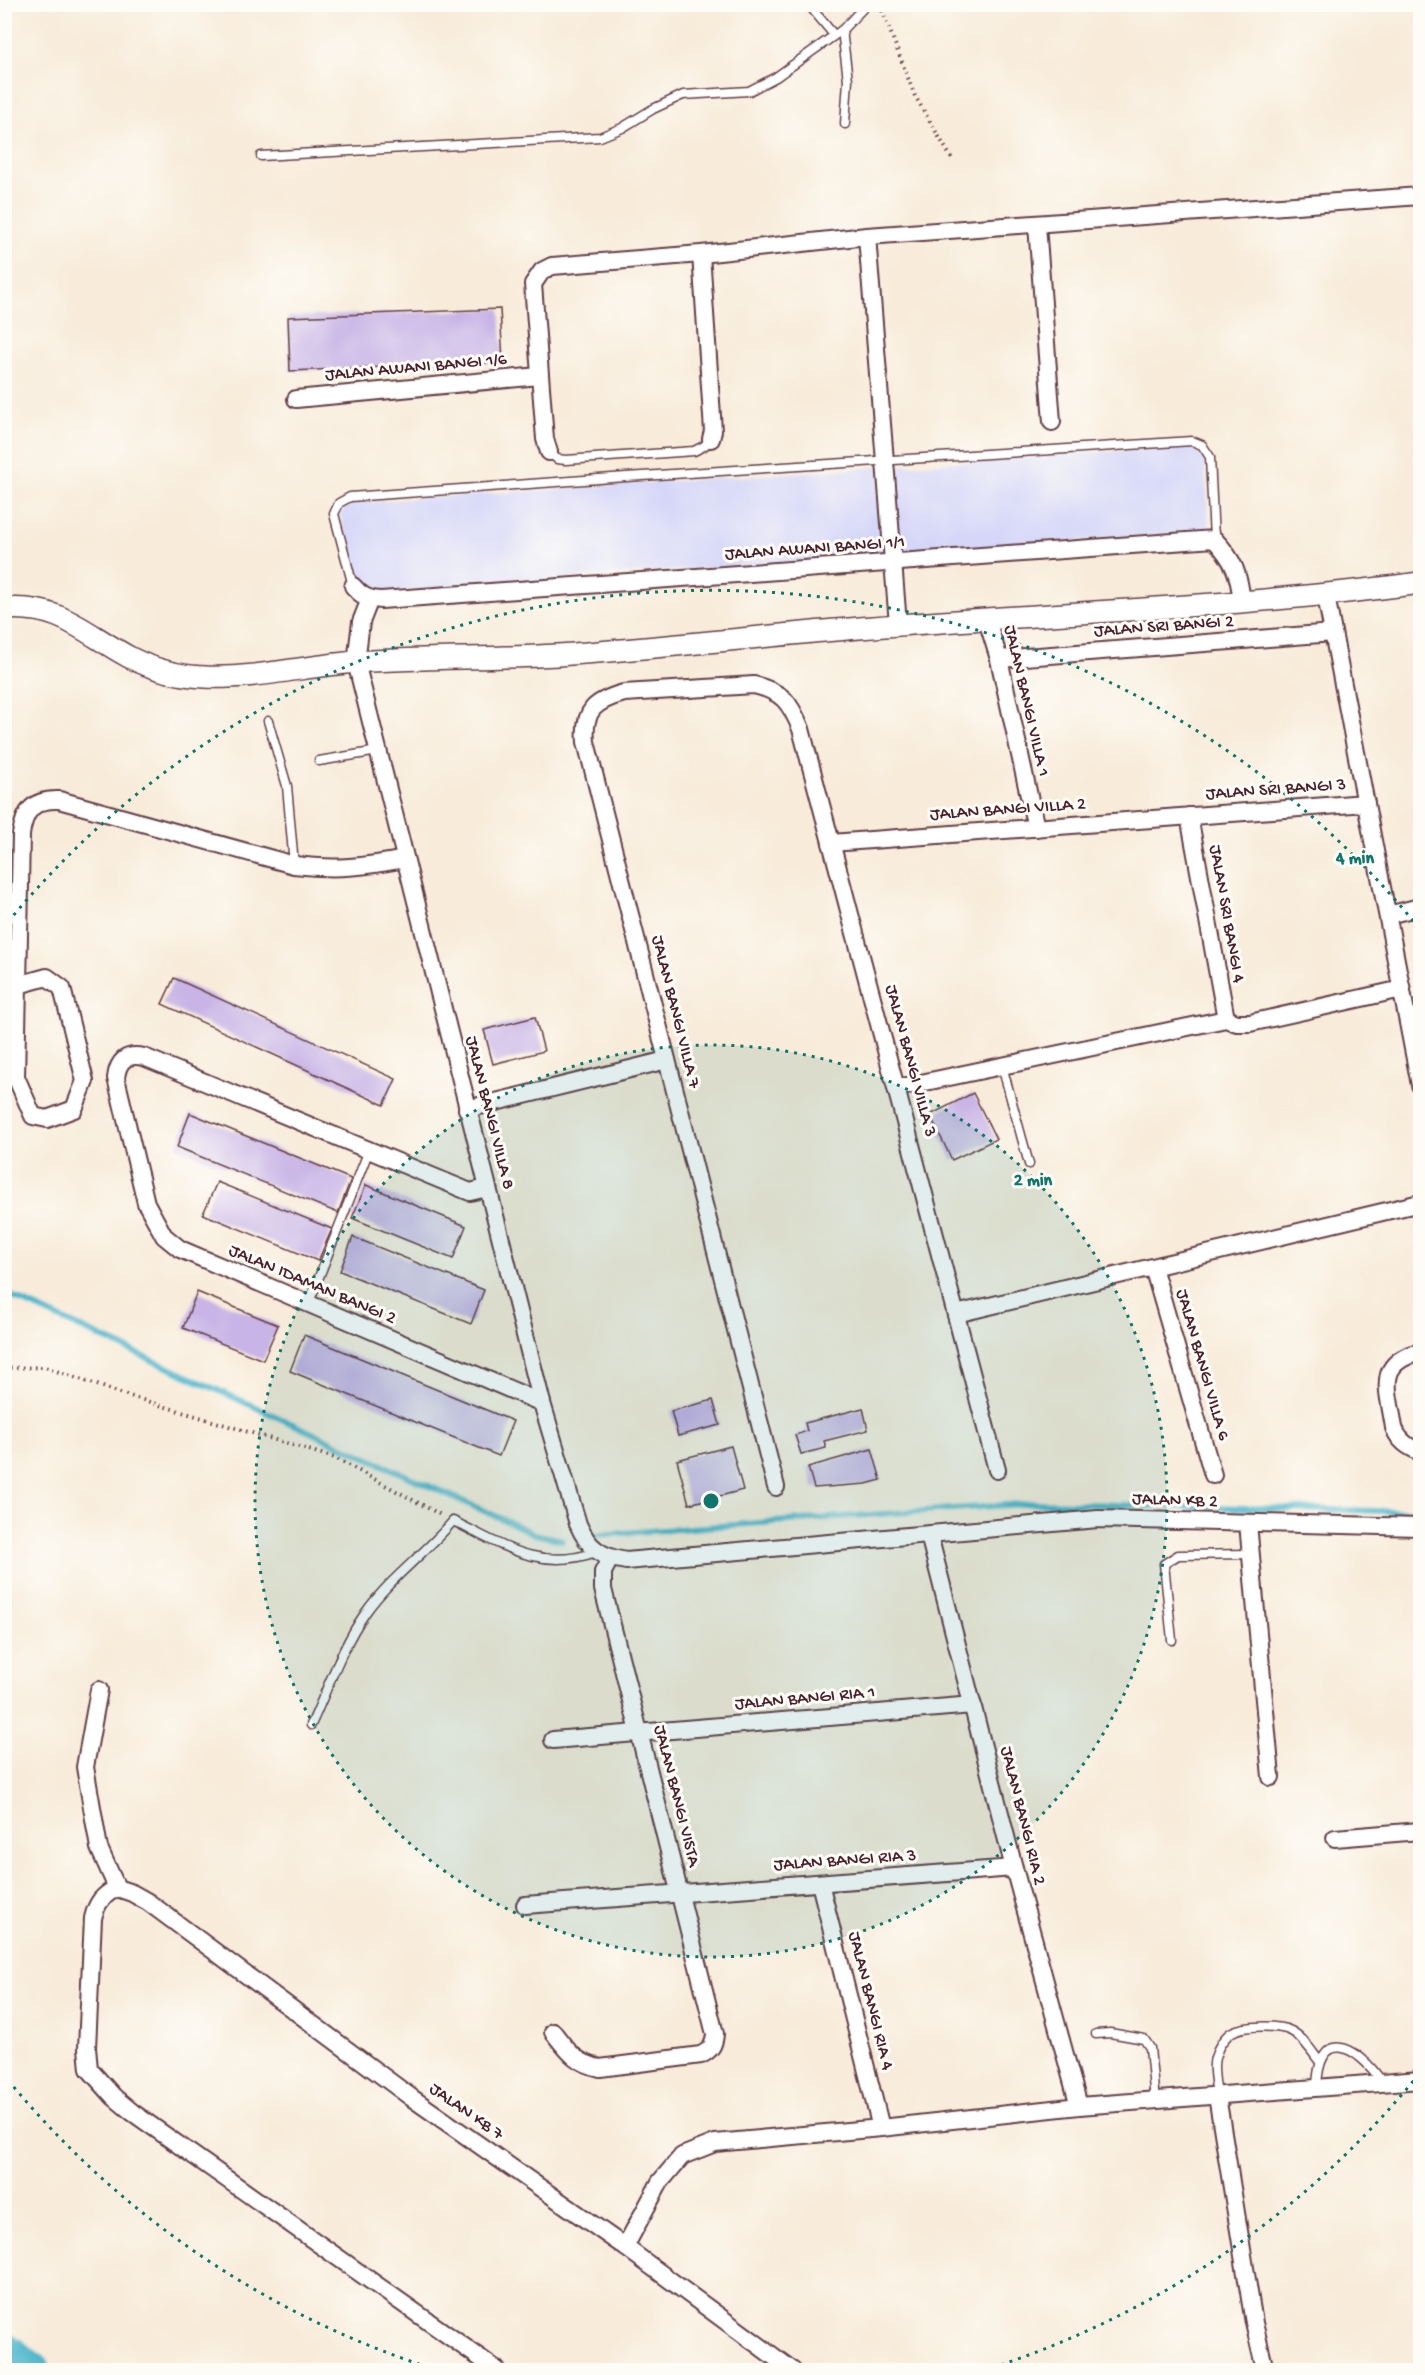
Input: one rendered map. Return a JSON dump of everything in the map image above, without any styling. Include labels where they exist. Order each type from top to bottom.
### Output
[{"type":"street","points":[[549,452],[545,440],[533,284],[536,277],[552,266],[700,254],[867,236],[1420,196]]},
{"type":"street","points":[[1037,225],[1052,422]]},
{"type":"street","points":[[867,236],[898,624]]},
{"type":"street","points":[[700,254],[713,431],[711,440]]},
{"type":"street","name":"JALAN AWANI BANGI 1/6","points":[[296,399],[539,376]]},
{"type":"street","points":[[1214,539],[1226,551],[1236,569],[1242,602]]},
{"type":"street","name":"JALAN AWANI BANGI 1/1","points":[[370,599],[1214,539]]},
{"type":"street","points":[[7,606],[24,607],[70,620],[133,660],[165,672],[216,677],[356,662],[557,655],[986,617],[1326,596],[1420,582]]},
{"type":"street","points":[[353,586],[359,594],[370,599],[361,622],[356,662]]},
{"type":"street","points":[[1326,596],[1420,1084]]},
{"type":"street","name":"JALAN BANGI VILLA 1","points":[[986,617],[999,659],[1036,828]]},
{"type":"street","name":"JALAN SRI BANGI 2","points":[[999,659],[1333,633]]},
{"type":"street","name":"JALAN BANGI VILLA 8","points":[[356,662],[542,1403],[578,1524],[585,1540],[603,1556]]},
{"type":"street","name":"JALAN BANGI VILLA 3","points":[[754,685],[770,689],[785,699],[794,712],[801,729],[998,1470]]},
{"type":"street","name":"JALAN BANGI VILLA 7","points":[[754,685],[624,693],[604,699],[590,711],[584,726],[586,742],[776,1487]]},
{"type":"street","points":[[18,985],[47,977],[62,988],[85,1081],[74,1109],[47,1119],[33,1116],[16,1077],[21,835],[23,819],[33,806],[45,799],[59,800],[294,865],[327,869],[360,868],[405,859]]},
{"type":"street","name":"JALAN SRI BANGI 3","points":[[1189,816],[1366,803]]},
{"type":"street","name":"JALAN BANGI VILLA 2","points":[[831,843],[1189,816]]},
{"type":"street","name":"JALAN SRI BANGI 4","points":[[1189,816],[1226,1019]]},
{"type":"street","points":[[1388,915],[1420,908]]},
{"type":"street","points":[[897,1088],[1226,1019],[1237,1023],[1250,1023],[1402,989]]},
{"type":"street","name":"JALAN IDAMAN BANGI 2","points":[[369,1150],[144,1057],[134,1055],[124,1057],[117,1068],[116,1078],[146,1203],[164,1236],[180,1249],[196,1258],[542,1403]]},
{"type":"street","points":[[467,1109],[667,1060]]},
{"type":"street","points":[[369,1150],[470,1192],[487,1188]]},
{"type":"street","points":[[956,1314],[1420,1203]]},
{"type":"street","name":"JALAN BANGI VILLA 6","points":[[1154,1267],[1213,1475]]},
{"type":"street","points":[[1420,1352],[1396,1360],[1389,1370],[1388,1380],[1397,1436],[1403,1443],[1420,1452]]},
{"type":"street","name":"JALAN KB 2","points":[[603,1556],[626,1561],[1098,1518],[1420,1527]]},
{"type":"street","points":[[1248,1523],[1271,1777]]},
{"type":"street","name":"JALAN BANGI RIA 2","points":[[929,1535],[1014,1868],[1079,2106]]},
{"type":"street","name":"JALAN BANGI VISTA","points":[[553,2032],[574,2058],[586,2065],[600,2068],[702,2055],[714,2044],[715,2034],[603,1589],[603,1556]]},
{"type":"street","points":[[99,1690],[85,1767],[99,1848],[117,1888],[106,1893],[97,1904],[93,1918],[87,2048],[89,2069],[100,2084],[132,2112],[497,2370]]},
{"type":"street","name":"JALAN BANGI RIA 1","points":[[553,1740],[973,1705]]},
{"type":"street","points":[[1335,1838],[1420,1831]]},
{"type":"street","name":"JALAN BANGI RIA 3","points":[[525,1905],[1014,1868]]},
{"type":"street","name":"JALAN BANGI RIA 4","points":[[820,1882],[881,2128]]},
{"type":"street","name":"JALAN KB 7","points":[[117,1888],[148,1902],[412,2098],[625,2247],[792,2370]]},
{"type":"street","points":[[625,2247],[660,2182],[682,2156],[715,2143],[881,2128],[1079,2106],[1420,2080]]},
{"type":"street","points":[[1217,2096],[1254,2323],[1265,2370]]},
{"type":"lane","points":[[808,4],[838,33],[848,80],[845,124]]},
{"type":"lane","points":[[261,156],[600,136],[622,128],[653,109],[683,95],[749,90],[776,77],[838,33],[867,4]]},
{"type":"lane","points":[[549,452],[557,459],[566,460],[671,453],[694,451],[711,440]]},
{"type":"lane","points":[[353,586],[334,514],[339,503],[350,497],[1192,441],[1202,446],[1210,457],[1214,539]]},
{"type":"lane","points":[[268,721],[287,786],[294,865]]},
{"type":"lane","points":[[319,761],[378,751]]},
{"type":"lane","points":[[1002,1066],[1029,1164]]},
{"type":"lane","points":[[308,1305],[369,1150]]},
{"type":"lane","points":[[311,1725],[349,1641],[365,1613],[387,1587],[434,1544],[453,1521],[526,1555],[552,1560],[603,1556]]},
{"type":"lane","points":[[1172,1640],[1164,1564],[1178,1555],[1251,1554]]},
{"type":"lane","points":[[1217,2096],[1214,2057],[1221,2043],[1232,2032],[1250,2027],[1275,2027],[1291,2031],[1303,2041],[1320,2062]]},
{"type":"lane","points":[[1096,2034],[1110,2033],[1144,2039],[1150,2048],[1155,2101]]},
{"type":"lane","points":[[1317,2088],[1320,2062],[1326,2052],[1338,2047],[1350,2049],[1362,2056],[1383,2083]]},
{"type":"path","points":[[879,4],[915,96],[952,159]]},
{"type":"path","points":[[4,1368],[45,1367],[123,1394],[335,1458],[453,1521]]},
{"type":"shaded area","points":[[1190,446],[1198,451],[1205,461],[1209,531],[370,592],[358,580],[340,515],[344,507],[351,503]]},
{"type":"building","points":[[500,309],[503,362],[290,371],[288,317]]},
{"type":"building","points":[[174,978],[396,1079],[384,1105],[162,1004]]},
{"type":"building","points":[[535,1017],[544,1051],[493,1064],[484,1030]]},
{"type":"building","points":[[973,1093],[996,1139],[952,1160],[930,1115]]},
{"type":"building","points":[[190,1113],[351,1179],[338,1213],[177,1147]]},
{"type":"building","points":[[217,1182],[332,1229],[318,1261],[203,1214]]},
{"type":"building","points":[[366,1185],[466,1226],[453,1259],[352,1218]]},
{"type":"building","points":[[353,1237],[484,1290],[471,1324],[340,1271]]},
{"type":"building","points":[[197,1292],[278,1325],[263,1360],[183,1328]]},
{"type":"building","points":[[304,1335],[513,1421],[499,1456],[290,1371]]},
{"type":"building","points":[[713,1400],[720,1425],[678,1436],[671,1411]]},
{"type":"building","points":[[863,1408],[868,1430],[824,1441],[826,1448],[801,1454],[795,1435],[807,1431],[805,1423]]},
{"type":"building","points":[[731,1446],[743,1490],[689,1504],[677,1460]]},
{"type":"building","points":[[872,1449],[881,1480],[866,1484],[814,1488],[808,1467]]},
{"type":"waterway","points":[[4,1293],[535,1534],[562,1540]]},
{"type":"waterway","points":[[595,1535],[1036,1503],[1420,1512]]},
{"type":"waterway","points":[[4,2348],[34,2370]]}]
